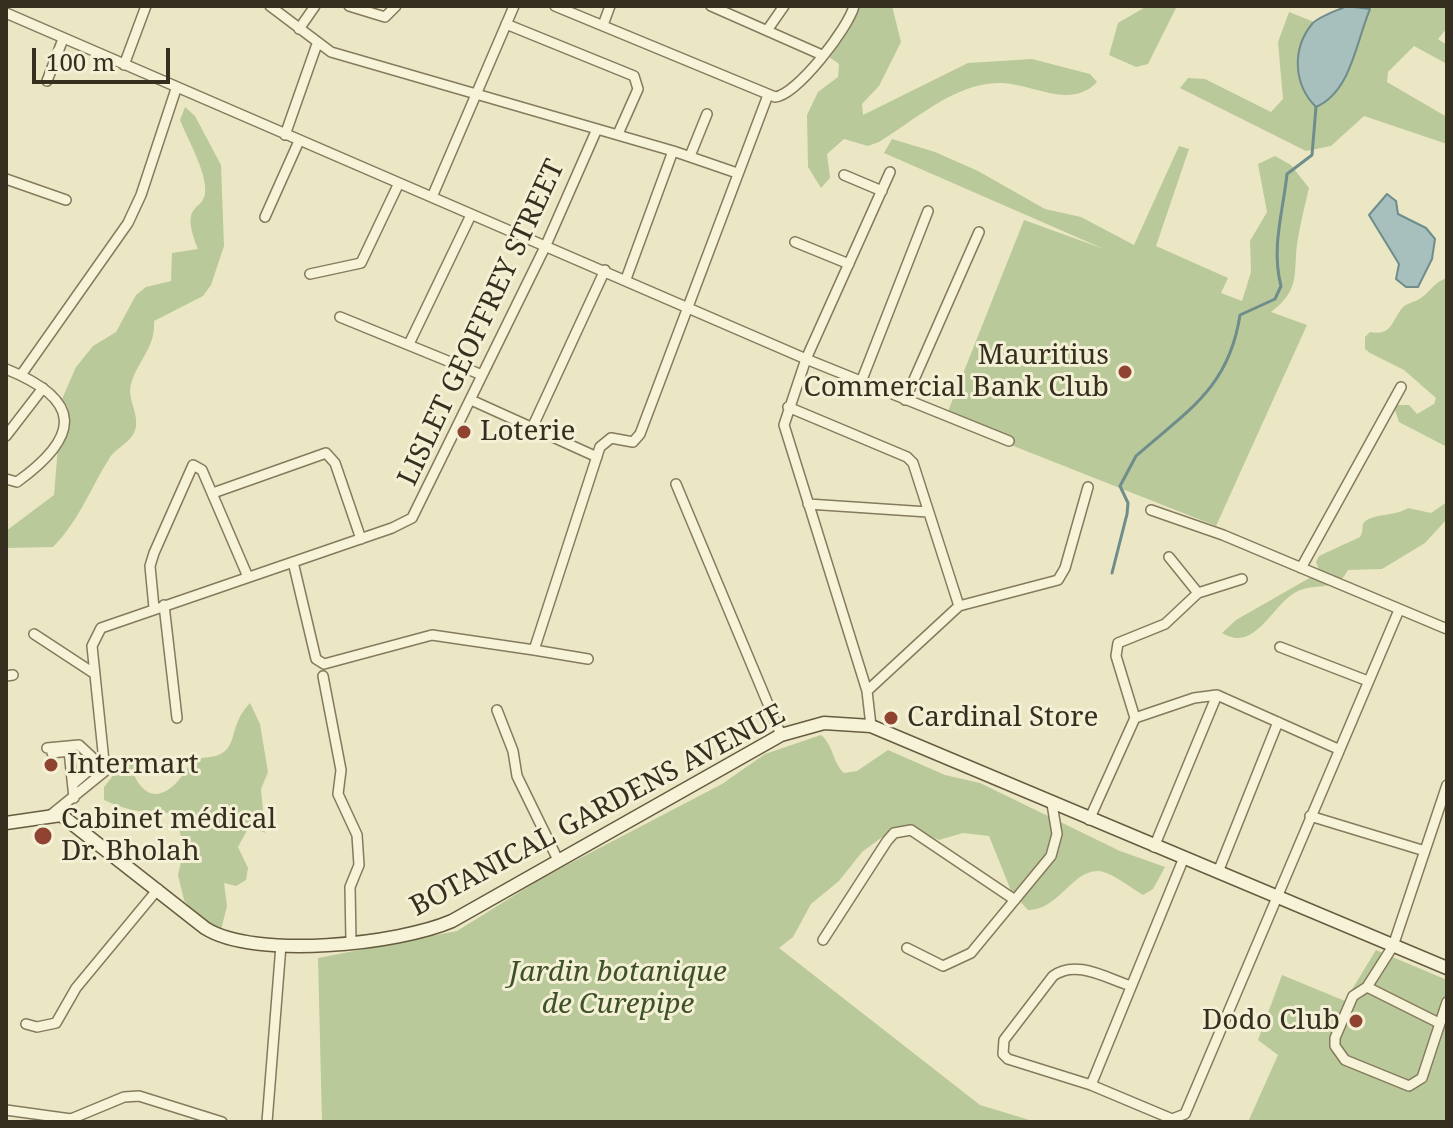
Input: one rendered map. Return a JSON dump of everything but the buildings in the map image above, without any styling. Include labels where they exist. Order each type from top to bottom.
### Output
[{"type":"street","points":[[124,65],[146,6]]},
{"type":"street","points":[[270,6],[317,44],[347,58],[618,134],[737,173]]},
{"type":"street","points":[[299,29],[315,6]]},
{"type":"street","points":[[349,6],[385,17],[396,6]]},
{"type":"street","points":[[432,197],[479,95],[514,6]]},
{"type":"street","points":[[555,6],[768,95],[786,94],[822,55],[849,19],[854,6]]},
{"type":"street","points":[[603,25],[610,6]]},
{"type":"street","points":[[711,6],[822,55]]},
{"type":"street","points":[[768,29],[784,6]]},
{"type":"street","points":[[6,13],[806,359],[1009,441]]},
{"type":"street","points":[[506,24],[634,76],[638,89],[618,134]]},
{"type":"street","points":[[47,81],[63,39]]},
{"type":"street","points":[[285,135],[317,44]]},
{"type":"street","points":[[21,375],[128,223],[141,195],[176,89]]},
{"type":"street","points":[[534,650],[600,447],[611,438],[633,442],[640,434],[768,95]]},
{"type":"street","points":[[690,156],[707,114]]},
{"type":"street","name":"LISLET GEOFFREY STREET","points":[[52,814],[105,771],[92,646],[95,633],[111,622],[361,539],[412,518],[546,245],[597,129]]},
{"type":"street","points":[[265,217],[299,141]]},
{"type":"street","points":[[626,279],[673,151]]},
{"type":"street","points":[[871,726],[867,691],[784,425],[806,359],[890,172]]},
{"type":"street","points":[[844,175],[882,191]]},
{"type":"street","points":[[6,179],[66,200]]},
{"type":"street","points":[[310,274],[361,263],[399,183]]},
{"type":"street","points":[[861,382],[928,211]]},
{"type":"street","points":[[409,344],[471,215]]},
{"type":"street","points":[[905,400],[979,232]]},
{"type":"street","points":[[795,242],[849,264]]},
{"type":"street","points":[[532,428],[605,270]]},
{"type":"street","points":[[340,317],[370,332],[409,344],[482,375]]},
{"type":"street","points":[[6,369],[43,388],[58,400],[64,432],[53,451],[17,482],[6,479]]},
{"type":"street","points":[[1301,568],[1401,387]]},
{"type":"street","points":[[6,436],[43,388]]},
{"type":"street","points":[[471,400],[597,457]]},
{"type":"street","points":[[788,407],[907,457],[917,472],[959,606]]},
{"type":"street","points":[[213,493],[326,453],[335,463],[361,539]]},
{"type":"street","points":[[177,718],[150,566],[193,465],[202,470],[248,577]]},
{"type":"street","points":[[676,484],[781,735]]},
{"type":"street","points":[[867,691],[959,606],[1058,580],[1065,568],[1088,487]]},
{"type":"street","points":[[808,504],[928,512]]},
{"type":"street","points":[[1151,510],[1447,629]]},
{"type":"street","points":[[1169,557],[1198,593]]},
{"type":"street","points":[[293,562],[316,659],[324,664],[414,637],[432,635],[588,659]]},
{"type":"street","points":[[1089,820],[1135,718],[1116,656],[1118,643],[1165,624],[1198,593],[1242,579]]},
{"type":"street","points":[[1131,986],[1077,968],[1063,969],[1053,976],[1001,1046],[1008,1059],[1091,1085],[1172,1119],[1185,1114],[1399,610]]},
{"type":"street","points":[[34,634],[95,674]]},
{"type":"street","points":[[1280,647],[1368,681]]},
{"type":"street","points":[[323,676],[341,770],[338,794],[357,835],[359,865],[350,887],[351,941]]},
{"type":"street","points":[[1135,718],[1194,698],[1217,695],[1338,749]]},
{"type":"street","points":[[1154,847],[1217,695]]},
{"type":"street","points":[[497,710],[513,751],[517,776],[558,860]]},
{"type":"street","points":[[1218,872],[1278,722]]},
{"type":"street","name":"BOTANICAL GARDENS AVENUE","points":[[52,814],[71,822],[217,936],[247,945],[398,939],[428,932],[781,735],[824,723],[871,726],[1183,860],[1447,968]]},
{"type":"street","points":[[73,784],[89,770],[93,758],[79,745],[47,751],[69,751],[74,798]]},
{"type":"street","points":[[1447,785],[1393,946],[1367,987],[1353,996],[1335,1038],[1335,1046],[1345,1060],[1409,1086],[1422,1078],[1447,1002]]},
{"type":"street","points":[[907,948],[943,966],[956,963],[971,953],[1051,856],[1055,845],[1052,804]]},
{"type":"street","points":[[6,823],[52,814]]},
{"type":"street","points":[[1310,816],[1425,851]]},
{"type":"street","points":[[823,940],[887,841],[902,829],[911,830],[1015,900]]},
{"type":"street","points":[[1091,1085],[1183,860]]},
{"type":"street","points":[[26,1024],[37,1027],[56,1023],[76,988],[158,889]]},
{"type":"street","points":[[267,1122],[281,945]]},
{"type":"street","points":[[1367,987],[1439,1023]]},
{"type":"street","points":[[6,1110],[71,1119],[124,1097],[139,1096],[222,1122]]},
{"type":"green space","points":[[852,6],[892,6],[901,42],[879,86],[862,104],[863,115],[968,63],[1032,59],[1090,74],[1097,82],[1087,90],[1064,95],[1002,83],[969,88],[937,104],[879,142],[868,146],[844,139],[827,154],[830,178],[821,188],[808,167],[807,115],[818,92],[838,77],[839,64],[829,57]]},
{"type":"green space","points":[[1147,6],[1177,6],[1148,64],[1136,67],[1109,55],[1118,23]]},
{"type":"green space","points":[[1376,6],[1447,6],[1447,28],[1438,39],[1447,45],[1447,64],[1414,46],[1388,72],[1387,82],[1447,117],[1447,144],[1364,116],[1331,146],[1306,151],[1180,88],[1188,78],[1205,79],[1271,112],[1283,99],[1278,42],[1289,12],[1314,22],[1302,42],[1356,41],[1370,9]]},
{"type":"green space","points":[[185,107],[195,116],[221,165],[224,246],[211,285],[203,296],[154,321],[152,338],[131,384],[135,432],[109,459],[62,537],[53,547],[6,548],[6,531],[54,495],[62,399],[76,367],[93,346],[116,332],[136,295],[146,287],[171,281],[172,253],[198,249],[191,221],[192,214],[205,195],[205,186],[180,120]]},
{"type":"green space","name":"Mauritius Commercial Bank Club","points":[[892,139],[935,152],[978,171],[1045,209],[1081,217],[1134,245],[1179,146],[1189,149],[1156,246],[1228,278],[1221,293],[1242,301],[1251,272],[1250,241],[1267,212],[1258,164],[1275,156],[1291,165],[1309,188],[1292,287],[1271,312],[1307,325],[1216,526],[945,419],[1024,220],[1104,249],[884,153]]},
{"type":"green space","points":[[1447,278],[1447,447],[1399,422],[1395,410],[1397,405],[1409,405],[1417,414],[1434,404],[1436,398],[1404,370],[1365,349],[1365,337],[1370,332],[1387,330],[1403,307]]},
{"type":"green space","points":[[1447,502],[1447,519],[1425,543],[1382,569],[1348,570],[1338,582],[1298,591],[1245,637],[1234,638],[1222,633],[1236,620],[1320,572],[1316,562],[1319,556],[1360,537],[1366,521],[1408,508],[1431,513]]},
{"type":"green space","points":[[250,703],[260,724],[268,772],[261,789],[265,833],[250,825],[238,847],[248,868],[246,880],[236,886],[224,883],[227,906],[221,930],[198,919],[184,900],[178,875],[184,849],[175,813],[139,811],[113,804],[104,800],[104,787],[127,758],[138,764],[134,775],[141,787],[150,793],[166,791],[181,777],[193,758],[210,757],[227,749]]},
{"type":"green space","name":"Jardin botanique de Curepipe","points":[[821,735],[844,773],[857,771],[888,750],[945,775],[980,783],[1120,851],[1165,867],[1153,889],[1143,895],[1115,877],[1098,871],[1089,872],[1048,904],[1028,910],[1012,893],[989,836],[963,833],[939,840],[905,826],[893,829],[862,852],[839,881],[811,904],[793,937],[779,948],[980,1105],[1036,1122],[322,1122],[318,958],[457,931],[544,877],[722,784],[765,754]]},
{"type":"green space","name":"Dodo Club","points":[[1376,950],[1447,980],[1447,1122],[1248,1122],[1278,1055],[1258,1040],[1282,975],[1345,1001]]},
{"type":"water","points":[[1347,6],[1370,9],[1345,78],[1328,100],[1316,107],[1300,78],[1298,56],[1301,45],[1315,21]]},
{"type":"water","points":[[1387,194],[1396,201],[1398,214],[1426,228],[1435,239],[1432,259],[1418,287],[1406,287],[1396,279],[1399,264],[1369,215]]},
{"type":"waterway","points":[[1112,573],[1127,514],[1128,503],[1120,486],[1136,456],[1188,411],[1216,380],[1226,362],[1240,315],[1275,299],[1281,286],[1277,244],[1287,174],[1312,155],[1316,107]]},
{"type":"place","name":"Mauritius Commercial Bank Club","points":[[1125,372]]},
{"type":"place","name":"Loterie","points":[[464,432]]},
{"type":"place","name":"Cardinal Store","points":[[891,718]]},
{"type":"place","name":"Intermart","points":[[51,765]]},
{"type":"place","name":"Cabinet médical Dr. Bholah","points":[[43,836]]},
{"type":"place","name":"Dodo Club","points":[[1356,1021]]}]
